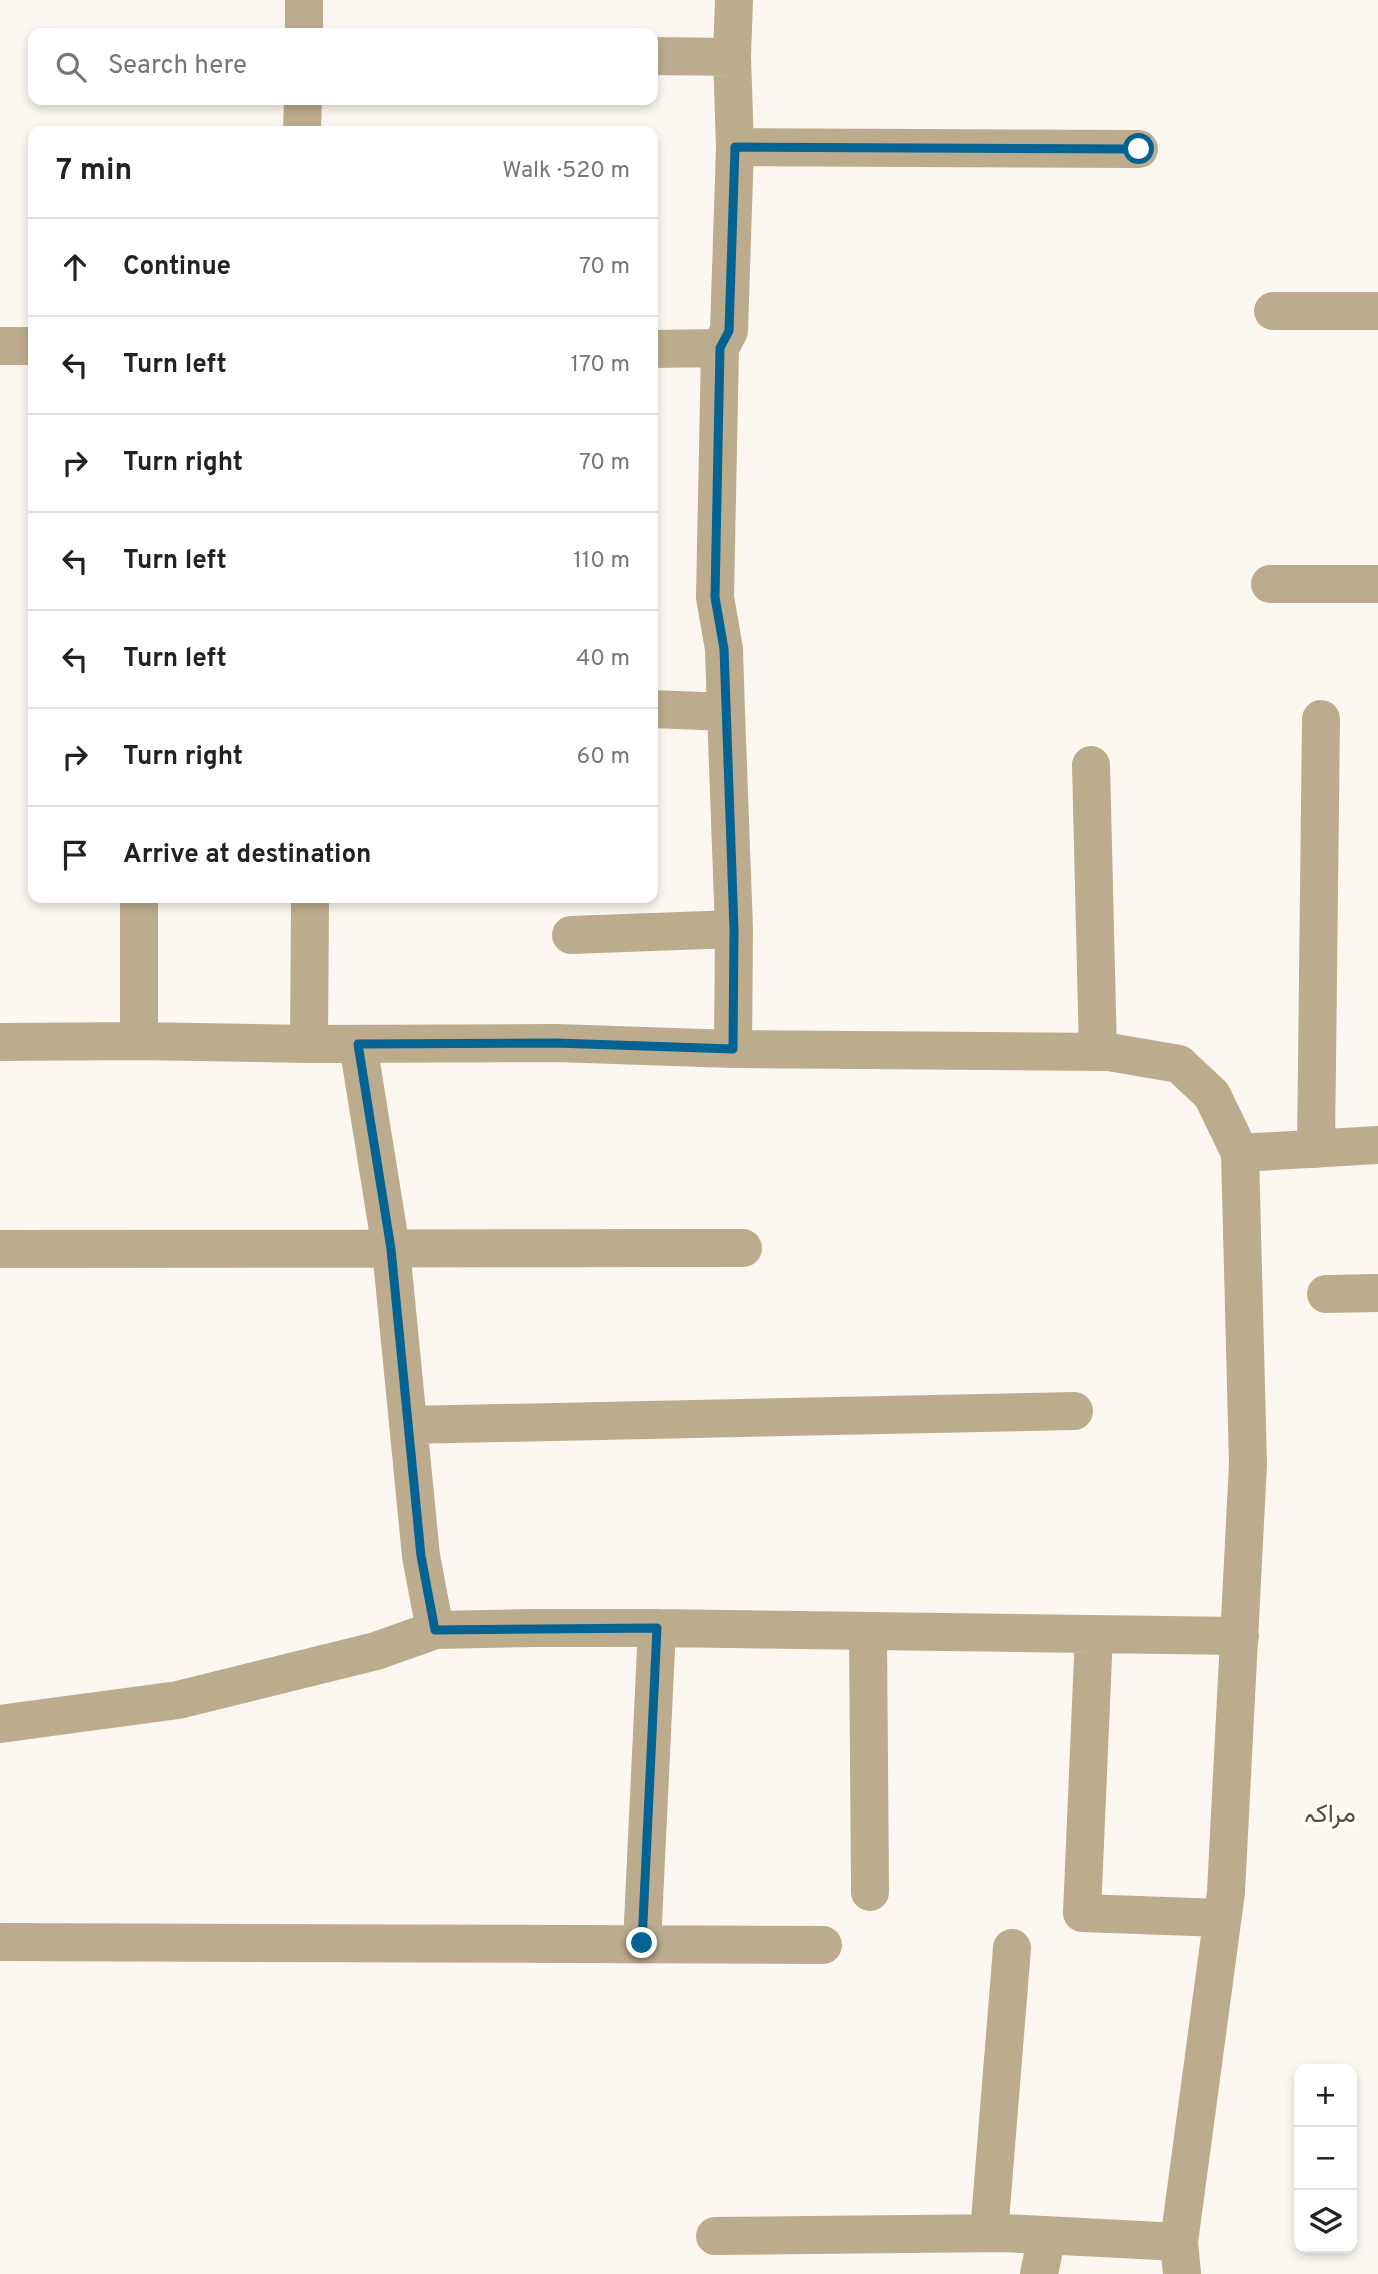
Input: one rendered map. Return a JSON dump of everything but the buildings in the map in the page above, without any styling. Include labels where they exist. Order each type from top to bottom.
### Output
[{"type":"street","points":[[304,0],[304,28]]},
{"type":"street","points":[[733,1049],[734,929],[724,649],[715,597],[720,348],[729,331],[735,147],[732,57],[734,0]]},
{"type":"street","points":[[658,56],[732,57]]},
{"type":"street","points":[[302,126],[303,105]]},
{"type":"street","points":[[735,147],[1139,149]]},
{"type":"street","points":[[1273,310],[1378,311]]},
{"type":"street","points":[[0,346],[28,345]]},
{"type":"street","points":[[658,349],[720,348]]},
{"type":"street","points":[[1270,584],[1378,584]]},
{"type":"street","points":[[658,709],[726,712]]},
{"type":"street","points":[[1316,1149],[1321,719]]},
{"type":"street","points":[[1091,765],[1098,1052]]},
{"type":"street","points":[[139,903],[139,1041]]},
{"type":"street","points":[[309,1044],[310,903]]},
{"type":"street","points":[[571,935],[734,929]]},
{"type":"street","points":[[0,1042],[556,1043],[733,1049],[1109,1052],[1179,1064],[1212,1095],[1240,1153],[1248,1464],[1226,1892],[1180,2258],[1047,2235],[989,2233],[715,2236]]},
{"type":"street","points":[[358,1044],[391,1249],[421,1556],[435,1630]]},
{"type":"street","points":[[1240,1153],[1378,1145]]},
{"type":"street","points":[[0,1250],[743,1248]]},
{"type":"street","points":[[1326,1294],[1378,1293]]},
{"type":"street","points":[[408,1425],[1074,1411]]},
{"type":"street","points":[[0,1724],[178,1700],[376,1651],[435,1630],[657,1628],[1240,1636]]},
{"type":"street","points":[[642,1943],[657,1628]]},
{"type":"street","points":[[868,1631],[870,1892]]},
{"type":"street","points":[[1094,1634],[1082,1913],[1222,1918]]},
{"type":"street","points":[[0,1942],[823,1945]]},
{"type":"street","points":[[989,2233],[1012,1948]]},
{"type":"street","points":[[1039,2274],[1047,2235]]},
{"type":"district","name":"مراکہ","points":[[1330,1813]]},
{"type":"route","points":[[642,1943],[657,1628],[435,1630],[421,1556],[391,1249],[358,1044],[556,1043],[733,1049],[734,929],[724,649],[715,597],[720,348],[729,331],[735,147],[1139,149]]}]
